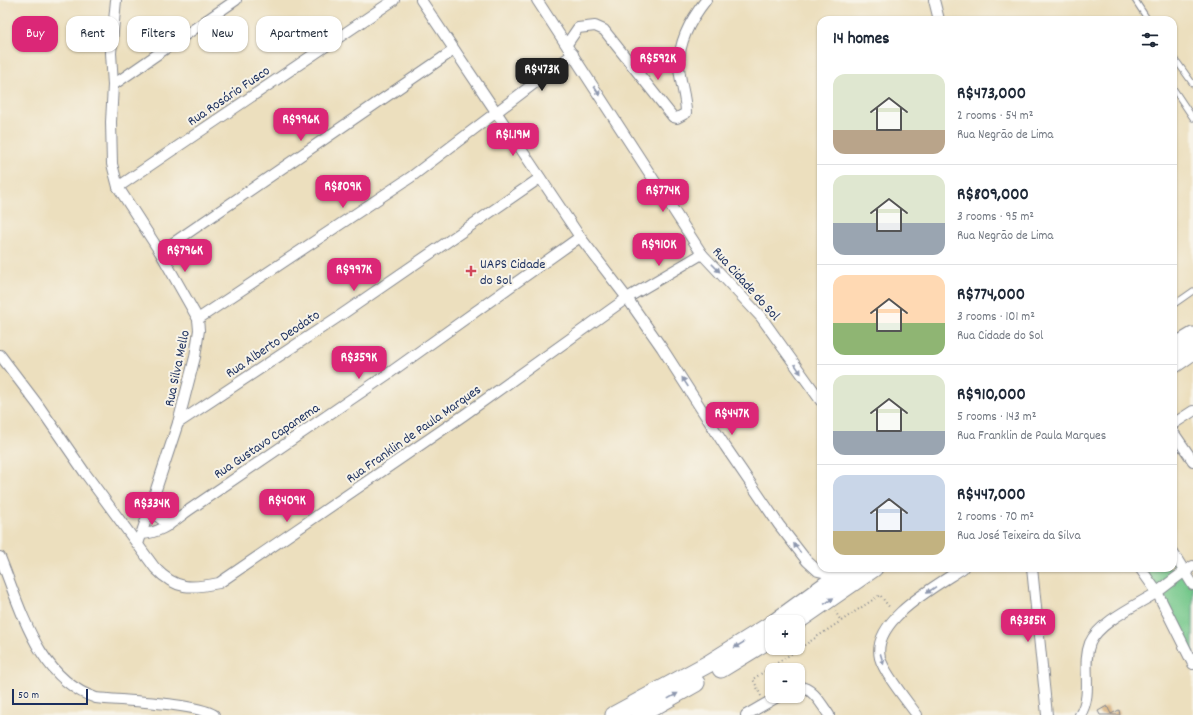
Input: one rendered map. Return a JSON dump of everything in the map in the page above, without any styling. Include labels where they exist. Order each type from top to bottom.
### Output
[{"type":"highway","points":[[1177,346],[1193,336]]},
{"type":"highway","points":[[1177,362],[1193,351]]},
{"type":"highway","points":[[785,615],[844,572]]},
{"type":"highway","points":[[805,616],[868,572]]},
{"type":"highway","points":[[614,715],[708,664],[765,628]]},
{"type":"highway","points":[[639,715],[717,672],[765,642]]},
{"type":"street","name":"Rua Silva Mello","points":[[116,0],[111,53],[113,85],[111,122],[112,164],[118,187],[160,252],[198,319],[199,330],[195,357],[178,423],[139,539]]},
{"type":"street","points":[[113,85],[236,0]]},
{"type":"street","name":"Rua Rosário Fusco","points":[[118,187],[394,0]]},
{"type":"street","points":[[421,0],[580,237],[627,298],[752,486],[807,561],[817,570]]},
{"type":"street","name":"Rua Cidade do Sol","points":[[537,0],[702,254],[761,317],[817,395]]},
{"type":"street","points":[[567,44],[578,28],[595,26],[604,30],[673,117],[677,118],[686,113],[686,102],[679,67],[680,46],[706,0]]},
{"type":"street","points":[[934,0],[938,16]]},
{"type":"street","points":[[160,252],[454,50]]},
{"type":"street","points":[[198,319],[412,177],[573,54]]},
{"type":"street","name":"Rua Alberto Deodato","points":[[178,423],[344,313],[540,178]]},
{"type":"street","name":"Rua Gustavo Capanema","points":[[139,539],[158,532],[169,525],[388,374],[580,237]]},
{"type":"street","name":"Rua Franklin de Paula Marques","points":[[0,355],[25,386],[85,473],[139,539],[164,578],[180,586],[196,588],[219,583],[458,419],[627,298],[702,254]]},
{"type":"street","points":[[1177,421],[1193,411]]},
{"type":"street","points":[[1177,438],[1193,461]]},
{"type":"street","points":[[148,509],[169,525]]},
{"type":"street","points":[[0,557],[38,647],[49,666],[70,686],[84,694],[96,698],[179,706],[203,710],[214,715]]},
{"type":"street","points":[[1177,560],[1193,585]]},
{"type":"street","points":[[1080,715],[1086,698],[1087,656],[1090,642],[1098,631],[1193,566]]},
{"type":"street","points":[[917,715],[880,658],[881,640],[896,616],[957,572]]},
{"type":"street","points":[[1032,572],[1047,715]]},
{"type":"street","points":[[1143,572],[1156,592],[1193,664]]},
{"type":"street","points":[[805,690],[812,694],[829,715]]},
{"type":"street","points":[[746,715],[766,704]]},
{"type":"lane","points":[[1134,0],[1145,16]]},
{"type":"lane","points":[[1177,62],[1193,84]]},
{"type":"lane","points":[[1177,94],[1193,118]]},
{"type":"lane","points":[[1177,302],[1193,291]]},
{"type":"path","points":[[766,704],[753,679],[880,594],[896,616]]},
{"type":"path","points":[[835,612],[840,621]]},
{"type":"green space","points":[[1177,562],[1193,586],[1193,653],[1146,572],[1177,572]]},
{"type":"building","points":[[1107,706],[1111,714],[1119,710],[1120,715],[1100,715],[1098,711]]},
{"type":"place","name":"UAPS Cidade do Sol","points":[[471,271]]}]
